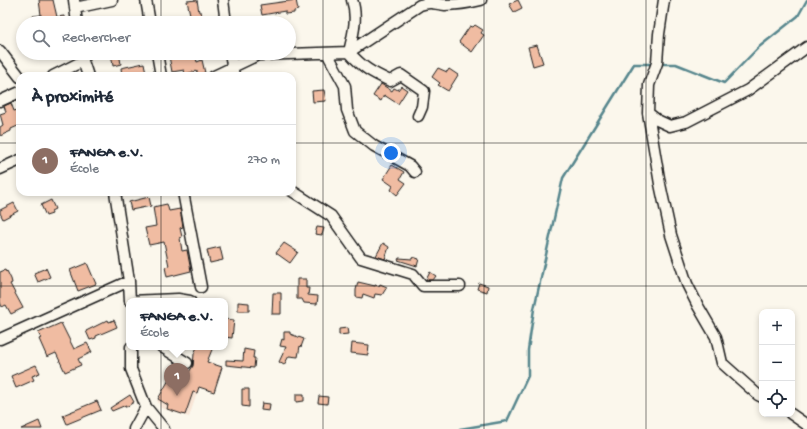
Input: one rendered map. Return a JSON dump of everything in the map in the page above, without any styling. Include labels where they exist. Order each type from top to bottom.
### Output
[{"type":"street","points":[[76,16],[74,4],[112,0]]},
{"type":"street","points":[[146,0],[149,16]]},
{"type":"street","points":[[223,0],[225,16]]},
{"type":"street","points":[[349,52],[355,24],[352,0]]},
{"type":"street","points":[[296,53],[349,52],[420,5],[430,2],[444,5],[469,3],[481,0]]},
{"type":"street","points":[[664,0],[659,34],[657,63],[649,84],[648,113],[658,177],[669,228],[687,284],[716,337],[722,363],[759,396]]},
{"type":"street","points":[[648,113],[657,120],[670,126],[686,122],[748,90],[807,47]]},
{"type":"street","points":[[0,51],[16,72]]},
{"type":"street","points":[[349,52],[362,66],[378,75],[390,81],[401,75],[424,91],[422,107],[418,116]]},
{"type":"street","points":[[327,53],[345,86],[347,110],[355,131],[374,146],[410,166],[415,172]]},
{"type":"street","points":[[59,72],[77,60]]},
{"type":"street","points":[[83,60],[87,72]]},
{"type":"street","points":[[158,60],[160,72]]},
{"type":"street","points":[[231,60],[233,72],[250,60]]},
{"type":"street","points":[[0,100],[16,94]]},
{"type":"street","points":[[0,169],[16,162]]},
{"type":"street","points":[[296,194],[331,216],[361,258],[413,274],[423,286],[460,286]]},
{"type":"street","points":[[116,196],[129,281],[130,298]]},
{"type":"street","points":[[184,196],[201,286]]},
{"type":"street","points":[[0,339],[129,281]]},
{"type":"street","points":[[131,350],[131,369],[146,407],[164,429]]},
{"type":"street","points":[[166,350],[186,363]]},
{"type":"street","points":[[134,429],[146,407]]},
{"type":"street","points":[[795,417],[807,425]]},
{"type":"shaded area","points":[[170,378],[199,387],[189,417],[161,408],[157,400]]},
{"type":"building","points":[[39,0],[53,0],[57,16],[33,16],[41,15]]},
{"type":"building","points":[[197,0],[199,12],[201,12],[202,16],[190,16],[187,1]]},
{"type":"building","points":[[296,0],[298,10],[294,11],[294,13],[285,14],[285,11],[262,15],[260,5]]},
{"type":"building","points":[[518,0],[522,8],[514,12],[509,4]]},
{"type":"building","points":[[475,25],[483,30],[481,33],[484,35],[472,52],[459,42],[470,26],[473,27]]},
{"type":"building","points":[[537,45],[543,63],[533,66],[528,47]]},
{"type":"building","points":[[112,60],[120,60],[121,64],[113,66]]},
{"type":"building","points":[[170,60],[196,60],[197,62],[202,60],[205,72],[184,72],[184,70],[172,72]]},
{"type":"building","points":[[144,63],[146,72],[122,72],[121,68]]},
{"type":"building","points":[[438,68],[447,72],[449,69],[458,75],[448,91],[438,85],[440,83],[432,77]]},
{"type":"building","points":[[381,84],[392,91],[394,88],[398,90],[401,86],[407,90],[398,104],[384,95],[381,101],[373,96]]},
{"type":"building","points":[[324,90],[326,101],[313,102],[312,91]]},
{"type":"building","points":[[11,103],[14,111],[16,110],[16,127],[0,136],[0,127],[3,125],[0,114],[6,112],[4,106]]},
{"type":"building","points":[[392,165],[404,172],[400,179],[406,183],[397,195],[391,190],[393,186],[383,179]]},
{"type":"building","points":[[149,197],[151,206],[131,210],[129,202]]},
{"type":"building","points":[[51,200],[55,209],[51,211],[52,214],[46,216],[41,205]]},
{"type":"building","points":[[14,203],[18,211],[3,219],[0,210]]},
{"type":"building","points":[[167,204],[169,211],[180,209],[183,227],[180,228],[182,237],[180,238],[182,251],[187,250],[191,271],[167,277],[165,267],[169,266],[164,242],[149,245],[145,228],[156,226],[153,207]]},
{"type":"building","points":[[317,227],[324,228],[322,235],[315,234]]},
{"type":"building","points":[[284,243],[298,252],[290,263],[276,253]]},
{"type":"building","points":[[383,243],[389,247],[385,259],[376,256]]},
{"type":"building","points":[[220,247],[223,260],[210,263],[207,250]]},
{"type":"building","points":[[413,257],[419,259],[417,266],[398,260],[399,258],[412,259]]},
{"type":"building","points":[[87,263],[96,284],[78,291],[70,270]]},
{"type":"building","points":[[46,268],[50,277],[38,282],[34,273]]},
{"type":"building","points":[[5,270],[11,279],[12,283],[10,284],[23,308],[11,314],[6,305],[2,307],[0,302],[0,272]]},
{"type":"building","points":[[430,272],[436,276],[433,280],[426,280]]},
{"type":"building","points":[[297,279],[306,279],[306,288],[309,288],[308,295],[318,296],[317,304],[304,303],[302,299],[297,299]]},
{"type":"building","points":[[358,282],[375,286],[379,286],[380,284],[387,287],[382,295],[375,294],[374,298],[363,294],[362,298],[356,297]]},
{"type":"building","points":[[479,283],[488,286],[487,292],[477,289]]},
{"type":"building","points":[[273,293],[281,293],[281,314],[272,314]]},
{"type":"building","points":[[238,302],[249,303],[249,311],[238,311]]},
{"type":"building","points":[[228,319],[234,320],[232,338],[228,337]]},
{"type":"building","points":[[108,320],[109,322],[114,320],[117,327],[90,340],[86,331]]},
{"type":"building","points":[[61,323],[74,349],[87,343],[92,352],[78,359],[81,365],[65,372],[56,353],[47,357],[38,333]]},
{"type":"building","points":[[347,328],[348,334],[339,335],[339,329]]},
{"type":"building","points":[[284,332],[290,332],[290,334],[304,339],[301,347],[300,346],[298,357],[289,356],[284,365],[279,362],[286,347],[280,346],[282,339],[284,340]]},
{"type":"building","points":[[352,343],[369,345],[368,355],[351,353]]},
{"type":"building","points":[[244,349],[254,351],[254,368],[226,365],[226,360],[243,361]]},
{"type":"building","points":[[196,350],[212,350],[207,362],[222,367],[214,392],[199,387],[197,393],[193,392],[185,415],[167,409],[168,405],[158,399],[170,378],[180,382],[183,372],[187,374],[189,372],[193,366]]},
{"type":"building","points":[[36,365],[40,373],[32,376],[34,380],[16,388],[11,376]]},
{"type":"building","points":[[242,389],[249,389],[249,407],[242,406]]},
{"type":"building","points":[[296,394],[304,394],[304,401],[296,402]]},
{"type":"building","points":[[130,395],[134,402],[126,407],[126,405],[112,411],[110,408]]},
{"type":"building","points":[[319,396],[328,397],[327,404],[318,403]]},
{"type":"building","points":[[97,401],[101,410],[67,424],[63,415]]},
{"type":"building","points":[[262,403],[270,404],[269,411],[261,410]]},
{"type":"building","points":[[39,421],[42,429],[21,429]]},
{"type":"waterway","points":[[659,64],[676,64],[724,83],[759,47],[798,16],[807,0]]},
{"type":"waterway","points":[[460,429],[507,421],[528,376],[528,350],[534,309],[563,178],[634,64],[654,64]]},
{"type":"place","name":"FANGA e.V.","points":[[177,396]]}]
